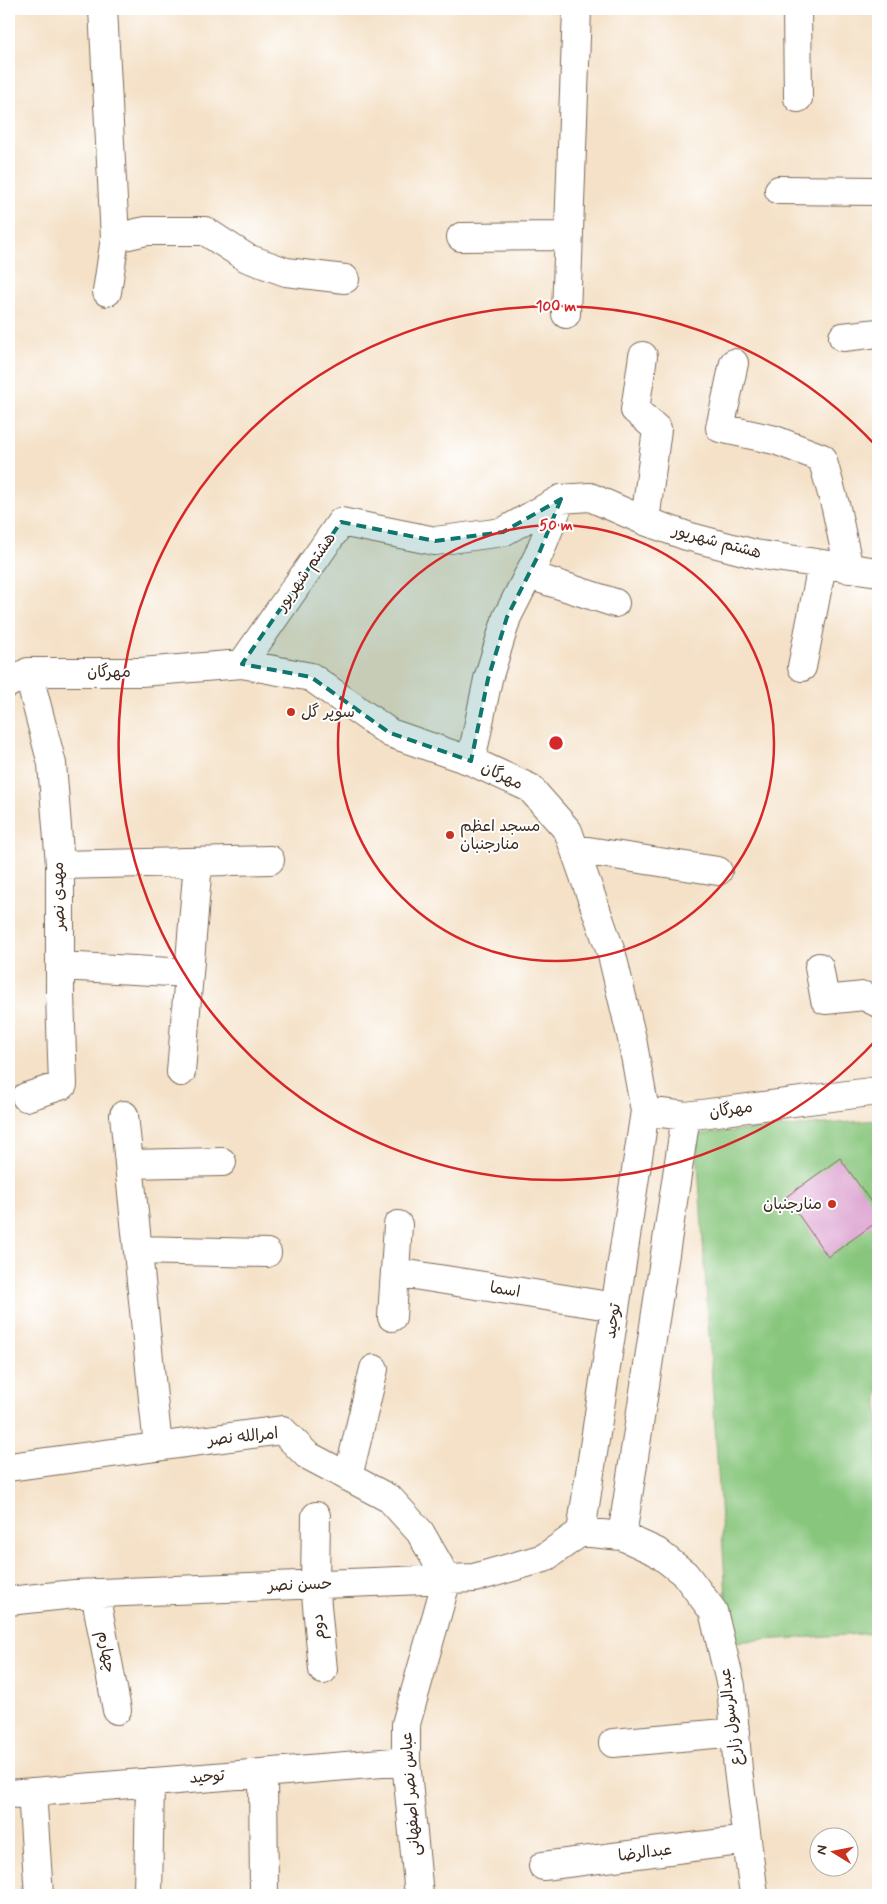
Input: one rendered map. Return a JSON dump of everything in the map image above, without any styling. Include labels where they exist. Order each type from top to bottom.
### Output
[{"type":"street","points":[[103,9],[115,238],[107,292]]},
{"type":"street","points":[[566,314],[577,9]]},
{"type":"street","points":[[797,9],[798,98]]},
{"type":"street","points":[[779,190],[878,191]]},
{"type":"street","points":[[115,238],[146,232],[205,232],[247,258],[286,272],[345,279]]},
{"type":"street","points":[[461,237],[569,236]]},
{"type":"street","points":[[843,337],[878,333]]},
{"type":"street","points":[[643,356],[635,410],[658,429],[645,521]]},
{"type":"street","points":[[734,363],[720,428],[775,440],[822,458],[836,508],[849,569]]},
{"type":"street","name":"هشتم شهریور","points":[[242,664],[341,522],[435,541],[503,532],[561,499],[590,498],[687,536],[755,554],[878,572]]},
{"type":"street","points":[[471,761],[488,679],[507,617],[538,556],[561,499]]},
{"type":"street","points":[[802,667],[822,565]]},
{"type":"street","points":[[528,575],[615,603]]},
{"type":"street","name":"مهرگان","points":[[18,678],[141,672],[242,664],[311,678],[390,733],[471,761],[530,788],[568,831],[612,955],[632,1039],[646,1111],[686,1116],[878,1091]]},
{"type":"street","name":"مهدی نصر","points":[[18,678],[52,764],[60,865],[63,1085],[26,1097]]},
{"type":"street","points":[[574,850],[718,872]]},
{"type":"street","points":[[60,865],[270,860]]},
{"type":"street","points":[[181,1072],[198,862]]},
{"type":"street","points":[[60,966],[189,973]]},
{"type":"street","points":[[819,967],[825,1000],[864,996],[878,1003]]},
{"type":"street","name":"توحید","points":[[581,1532],[646,1111]]},
{"type":"street","points":[[124,1115],[158,1447]]},
{"type":"street","points":[[622,1536],[686,1116]]},
{"type":"street","points":[[129,1164],[222,1162]]},
{"type":"street","points":[[392,1316],[398,1225]]},
{"type":"street","points":[[138,1250],[267,1253]]},
{"type":"street","name":"اسما","points":[[395,1272],[615,1307]]},
{"type":"street","points":[[348,1477],[374,1370]]},
{"type":"street","name":"امرالله نصر","points":[[9,1467],[282,1430],[308,1455],[390,1499],[420,1532],[447,1579]]},
{"type":"street","name":"دوم","points":[[316,1516],[315,1584],[323,1670]]},
{"type":"street","name":"عبدالرسول زارع","points":[[581,1532],[622,1536],[657,1552],[685,1574],[713,1612],[731,1686],[738,1770],[754,1895]]},
{"type":"street","name":"حسن نصر","points":[[9,1601],[95,1593],[474,1578],[544,1558],[581,1532]]},
{"type":"street","name":"عباس نصر اصفهانی","points":[[419,1895],[406,1761],[406,1724],[447,1579]]},
{"type":"street","name":"چهارم","points":[[95,1593],[117,1710]]},
{"type":"street","points":[[613,1743],[736,1732]]},
{"type":"street","name":"توحید","points":[[20,1793],[406,1761]]},
{"type":"street","points":[[263,1772],[264,1895]]},
{"type":"street","points":[[148,1895],[150,1782]]},
{"type":"street","points":[[20,1793],[39,1895]]},
{"type":"street","name":"عبدالرضا","points":[[543,1866],[747,1840]]},
{"type":"highlighted area","points":[[561,499],[538,556],[507,617],[488,679],[471,761],[390,733],[311,677],[242,664],[341,522],[435,541],[503,532]]},
{"type":"green space","points":[[878,1120],[878,1633],[729,1642],[696,1134]]},
{"type":"building","name":"منارجنبان","points":[[840,1158],[878,1212],[878,1221],[828,1257],[786,1197]]},
{"type":"place","name":"سوپر گل","points":[[291,712]]},
{"type":"place","name":"مسجد اعظم منارجنبان","points":[[450,835]]},
{"type":"place","name":"منارجنبان","points":[[832,1204]]}]
